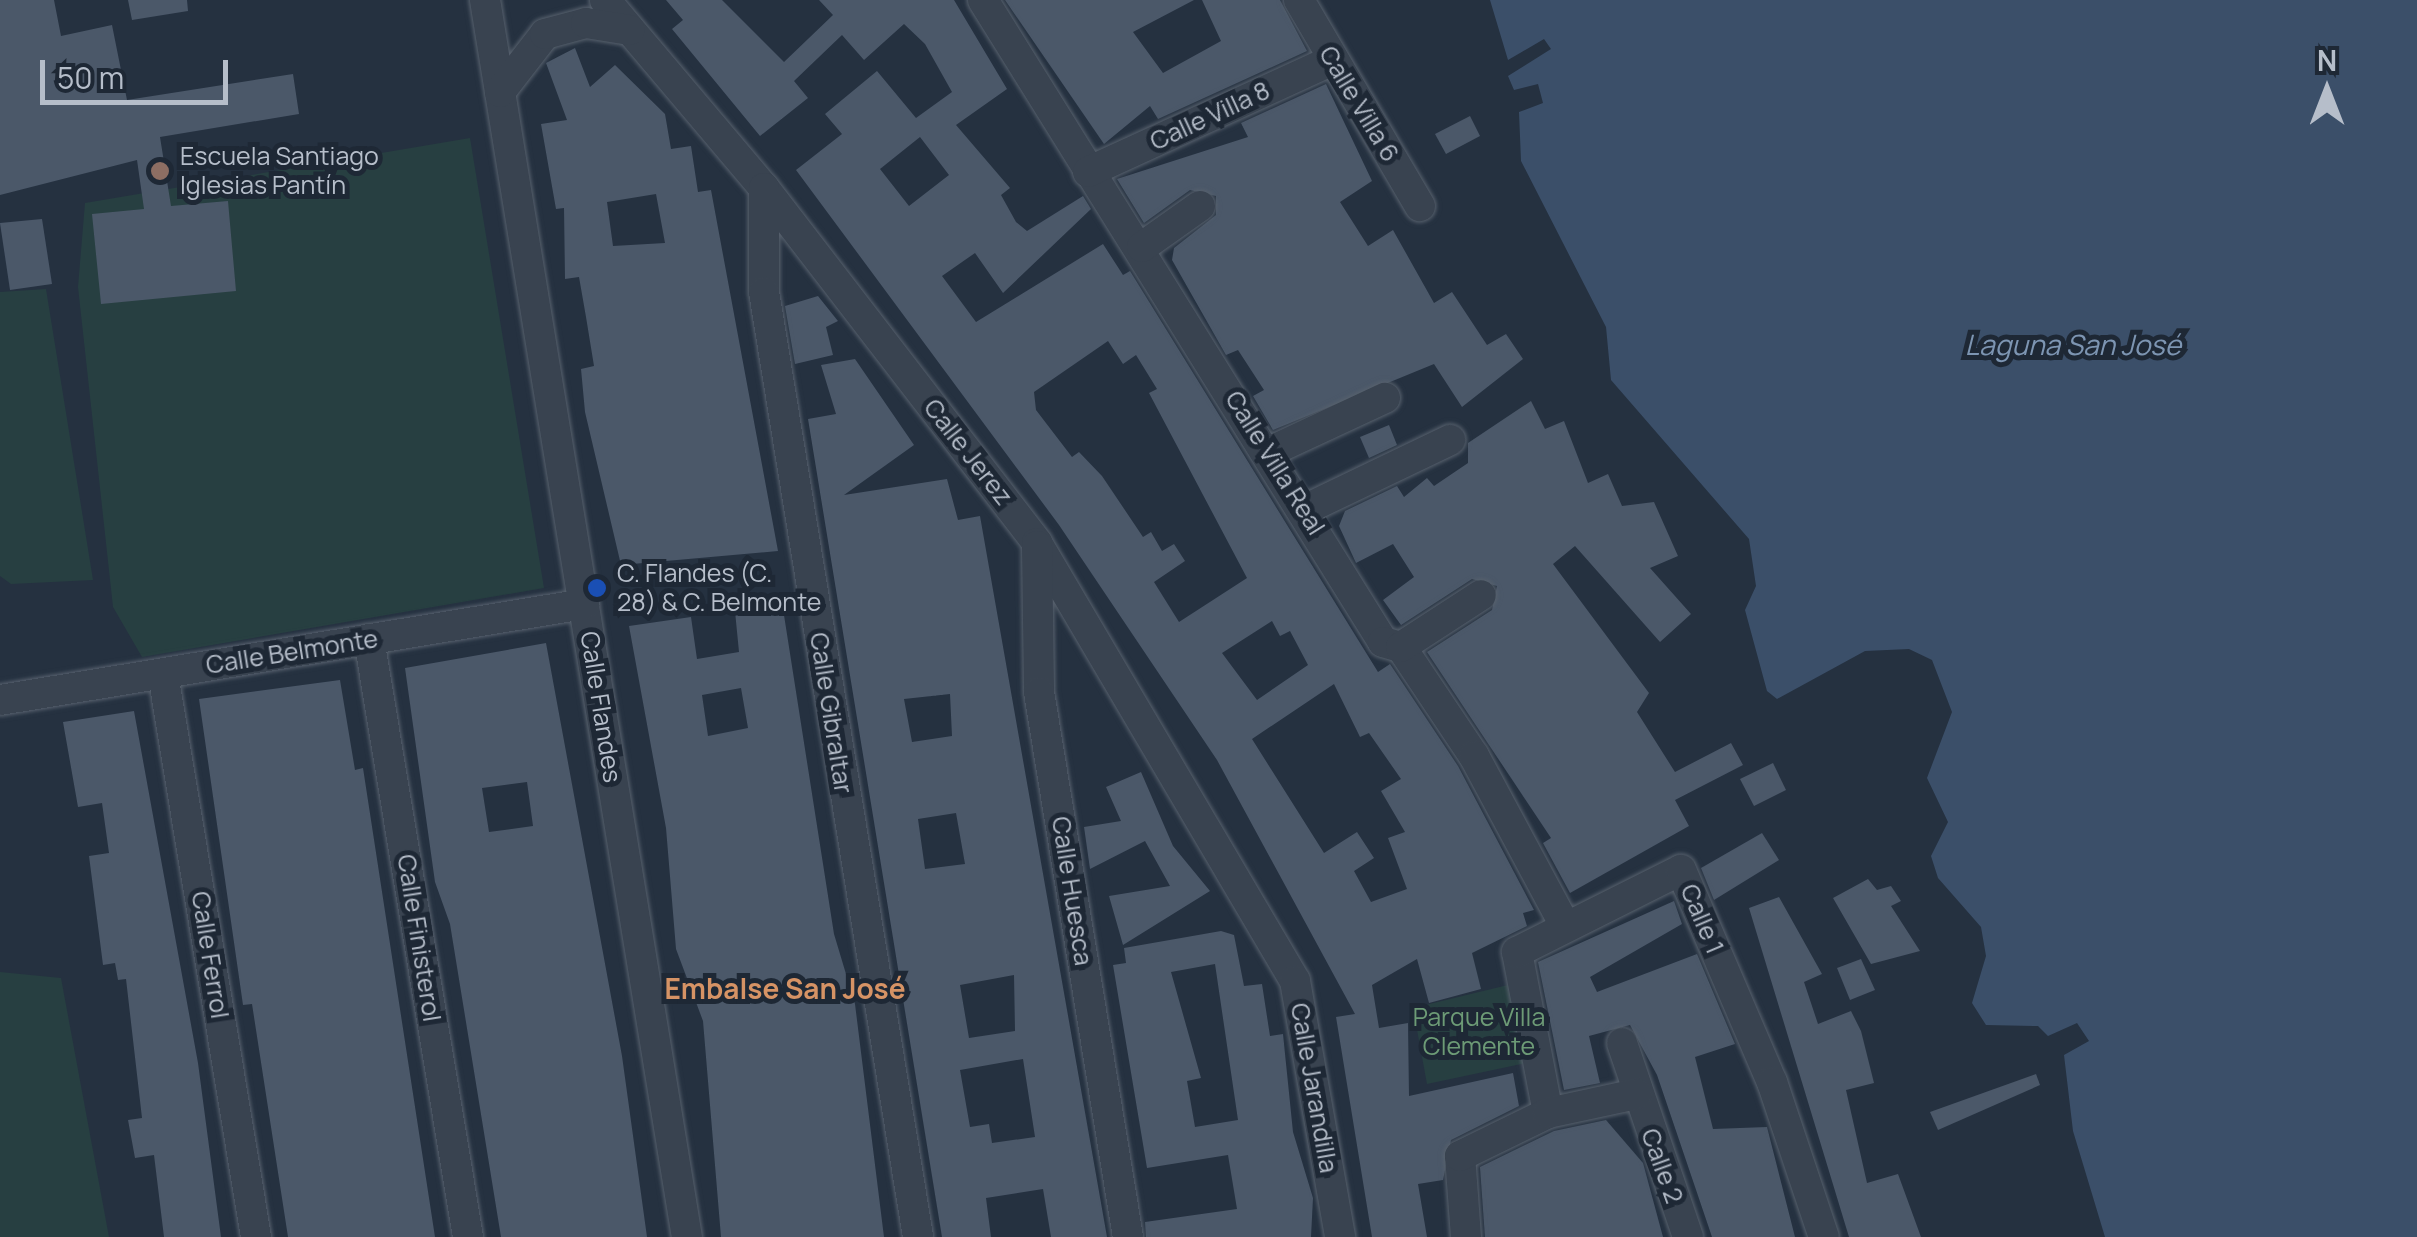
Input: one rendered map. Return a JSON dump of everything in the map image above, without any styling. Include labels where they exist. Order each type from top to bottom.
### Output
[{"type":"street","name":"Calle Flandes","points":[[484,0],[687,1237]]},
{"type":"street","name":"Calle Jerez","points":[[605,0],[764,188],[1038,543],[1273,944]]},
{"type":"street","name":"Calle Villa Real","points":[[983,0],[1088,172],[1142,247],[1306,509],[1383,642],[1401,647],[1474,756],[1563,922]]},
{"type":"street","name":"Calle Villa 6","points":[[1299,0],[1331,61],[1420,206]]},
{"type":"street","points":[[500,92],[546,34],[586,23],[629,30]]},
{"type":"street","name":"Calle Villa 8","points":[[1088,172],[1331,61]]},
{"type":"street","name":"Calle Gibraltar","points":[[764,188],[764,292],[918,1237]]},
{"type":"street","points":[[1142,247],[1200,206]]},
{"type":"street","points":[[1269,452],[1385,398]]},
{"type":"street","points":[[1306,509],[1450,440]]},
{"type":"street","name":"Calle Huesca","points":[[1038,543],[1040,692],[1128,1237]]},
{"type":"street","points":[[1401,647],[1482,595]]},
{"type":"street","name":"Calle Belmonte","points":[[0,700],[584,604]]},
{"type":"street","name":"Calle Finisterol","points":[[369,640],[468,1237]]},
{"type":"street","name":"Calle Ferrol","points":[[163,674],[256,1237]]},
{"type":"street","name":"Calle 1","points":[[1548,1112],[1517,952],[1563,922],[1681,870],[1772,1082],[1824,1237]]},
{"type":"street","name":"Calle Jarandilla","points":[[1273,944],[1295,981],[1340,1237]]},
{"type":"street","name":"Calle 2","points":[[1622,1043],[1688,1237]]},
{"type":"street","name":"Calle 2","points":[[1466,1237],[1460,1156],[1548,1112],[1637,1094]]},
{"type":"green space","points":[[470,138],[544,588],[142,657],[113,607],[78,287],[85,203]]},
{"type":"green space","points":[[46,289],[93,580],[11,584],[0,576],[0,292]]},
{"type":"green space","points":[[0,972],[61,978],[109,1237],[0,1237]]},
{"type":"green space","name":"Parque Villa Clemente","points":[[1508,985],[1526,1063],[1427,1084],[1413,1008]]},
{"type":"water","name":"Laguna San José","points":[[1490,0],[2417,0],[2417,1237],[2105,1237],[2073,1131],[2064,1055],[2089,1041],[2077,1023],[2048,1036],[2038,1026],[1986,1025],[1972,1003],[1986,956],[1981,927],[1938,878],[1931,856],[1948,822],[1927,778],[1952,712],[1932,660],[1909,649],[1865,651],[1777,699],[1767,691],[1745,610],[1756,586],[1749,539],[1611,380],[1606,327],[1521,161],[1519,112],[1543,103],[1538,84],[1514,90],[1508,76],[1551,49],[1544,39],[1508,60]]},
{"type":"building","points":[[0,0],[54,0],[61,36],[112,25],[127,100],[293,74],[299,114],[160,137],[171,206],[228,201],[236,291],[101,304],[92,214],[144,209],[137,160],[0,195]]},
{"type":"building","points":[[128,0],[187,0],[188,11],[132,20]]},
{"type":"building","points":[[666,0],[722,0],[784,62],[833,15],[819,0],[954,0],[1007,89],[956,125],[1010,188],[1001,195],[1016,222],[1027,231],[1083,196],[1091,209],[1003,293],[975,253],[942,276],[976,322],[1103,244],[1123,275],[1130,271],[1378,672],[1390,664],[1458,766],[1534,910],[1523,913],[1527,926],[1472,953],[1481,989],[1429,1003],[1417,959],[1372,985],[1379,1028],[1408,1023],[1409,1096],[1513,1073],[1519,1106],[1451,1140],[1443,1180],[1418,1184],[1427,1237],[1372,1237],[1336,1017],[1355,1014],[1217,760],[1059,525],[796,170],[842,134],[825,114],[877,71],[916,118],[952,92],[925,44],[904,24],[864,60],[842,35],[794,81],[808,98],[760,136],[672,29],[683,20]],"holes":[[[920,137],[949,175],[909,206],[880,169]],[[1108,341],[1123,364],[1136,355],[1157,389],[1149,393],[1247,578],[1179,622],[1154,582],[1185,561],[1174,544],[1162,551],[1151,532],[1143,537],[1102,476],[1079,452],[1072,457],[1036,410],[1034,392]],[[1272,621],[1280,636],[1290,631],[1308,665],[1257,700],[1222,653]],[[1334,684],[1360,737],[1369,733],[1401,779],[1381,791],[1405,832],[1388,838],[1407,889],[1371,902],[1354,871],[1374,858],[1357,832],[1324,853],[1252,739]]]},
{"type":"building","points":[[1005,0],[1194,0],[1133,32],[1163,73],[1221,41],[1202,0],[1280,0],[1307,51],[1158,119],[1150,106],[1104,144]]},
{"type":"building","points":[[575,48],[590,87],[615,65],[665,114],[671,149],[691,146],[698,192],[711,190],[778,551],[621,565],[585,412],[581,369],[594,366],[579,277],[565,279],[564,208],[556,209],[541,124],[567,120],[546,63]],"holes":[[[656,194],[665,243],[613,246],[607,202]]]},
{"type":"building","points":[[1326,84],[1372,181],[1340,202],[1368,246],[1393,230],[1434,303],[1452,292],[1487,345],[1506,334],[1523,359],[1462,407],[1434,364],[1273,430],[1253,396],[1264,390],[1238,350],[1226,355],[1172,260],[1174,248],[1216,215],[1216,196],[1190,190],[1144,223],[1117,179],[1248,137],[1241,123]]},
{"type":"building","points":[[1470,116],[1480,136],[1446,154],[1435,134]]},
{"type":"building","points":[[42,219],[52,284],[10,290],[0,223]]},
{"type":"building","points":[[818,296],[838,321],[826,327],[833,355],[795,364],[785,306]]},
{"type":"building","points":[[855,359],[914,445],[844,495],[947,479],[958,520],[980,516],[1107,1237],[1051,1237],[1043,1189],[986,1198],[991,1237],[942,1237],[808,419],[836,414],[821,365]],"holes":[[[950,694],[952,736],[912,742],[904,699]],[[956,813],[965,864],[925,869],[918,819]],[[1014,975],[1015,1031],[969,1038],[960,985]],[[1023,1059],[1035,1137],[992,1143],[989,1124],[970,1127],[960,1070]]]},
{"type":"building","points":[[1531,401],[1545,429],[1564,421],[1588,483],[1608,474],[1622,506],[1654,502],[1678,556],[1650,568],[1691,614],[1660,642],[1575,546],[1553,564],[1649,693],[1637,712],[1675,772],[1731,743],[1743,765],[1675,800],[1689,826],[1570,893],[1543,843],[1551,838],[1427,652],[1492,610],[1497,586],[1472,579],[1401,625],[1383,600],[1414,577],[1393,544],[1356,563],[1339,526],[1345,511],[1397,486],[1404,497],[1427,478],[1434,486],[1468,463],[1468,443]]},
{"type":"building","points":[[1389,425],[1397,445],[1369,458],[1360,437]]},
{"type":"building","points":[[781,596],[834,934],[855,1004],[884,1237],[721,1237],[703,1021],[676,949],[666,828],[629,626],[691,617],[697,659],[739,652],[734,601]],"holes":[[[741,688],[748,728],[708,736],[702,695]]]},
{"type":"building","points":[[546,643],[622,1056],[647,1237],[501,1237],[450,924],[435,882],[405,668]],"holes":[[[527,782],[533,826],[489,832],[482,788]]]},
{"type":"building","points":[[340,680],[355,770],[363,768],[435,1237],[288,1237],[252,1004],[243,1005],[199,699]]},
{"type":"building","points":[[134,711],[198,1063],[221,1237],[164,1237],[154,1155],[135,1158],[128,1120],[142,1118],[126,979],[118,980],[115,963],[103,965],[89,856],[109,853],[102,803],[78,807],[63,722]]},
{"type":"building","points":[[1773,763],[1786,790],[1754,806],[1740,779]]},
{"type":"building","points":[[1141,772],[1173,846],[1210,891],[1123,945],[1109,896],[1170,886],[1145,841],[1090,869],[1084,827],[1121,821],[1106,787]]},
{"type":"building","points":[[1762,833],[1779,860],[1714,900],[1701,868]]},
{"type":"building","points":[[1868,879],[1877,890],[1891,886],[1901,901],[1891,906],[1920,951],[1871,964],[1833,898]]},
{"type":"building","points":[[1779,897],[1822,974],[1804,982],[1818,1024],[1851,1011],[1861,1031],[1874,1083],[1846,1090],[1867,1183],[1898,1174],[1921,1237],[1849,1237],[1749,908]]},
{"type":"building","points":[[1674,901],[1682,924],[1590,977],[1597,992],[1697,954],[1735,1044],[1695,1057],[1713,1129],[1767,1127],[1795,1237],[1712,1237],[1657,1075],[1630,1025],[1589,1036],[1600,1083],[1564,1090],[1538,962]]},
{"type":"building","points":[[1221,931],[1234,935],[1244,986],[1262,984],[1270,1036],[1283,1034],[1293,1132],[1313,1198],[1311,1237],[1146,1237],[1145,1222],[1237,1209],[1228,1155],[1147,1168],[1113,965],[1126,963],[1124,948]],"holes":[[[1215,964],[1238,1120],[1195,1127],[1187,1081],[1201,1078],[1171,972]]]},
{"type":"building","points":[[1861,959],[1875,990],[1850,1000],[1837,968]]},
{"type":"building","points":[[2036,1074],[2040,1085],[1938,1130],[1930,1112]]},
{"type":"building","points":[[1606,1120],[1643,1163],[1663,1237],[1485,1237],[1480,1167],[1554,1131]]},
{"type":"place","name":"Escuela Santiago Iglesias Pantín","points":[[160,171]]},
{"type":"place","name":"C. Flandes (C. 28) & C. Belmonte","points":[[597,588]]},
{"type":"district","name":"Embalse San José","points":[[785,988]]}]
